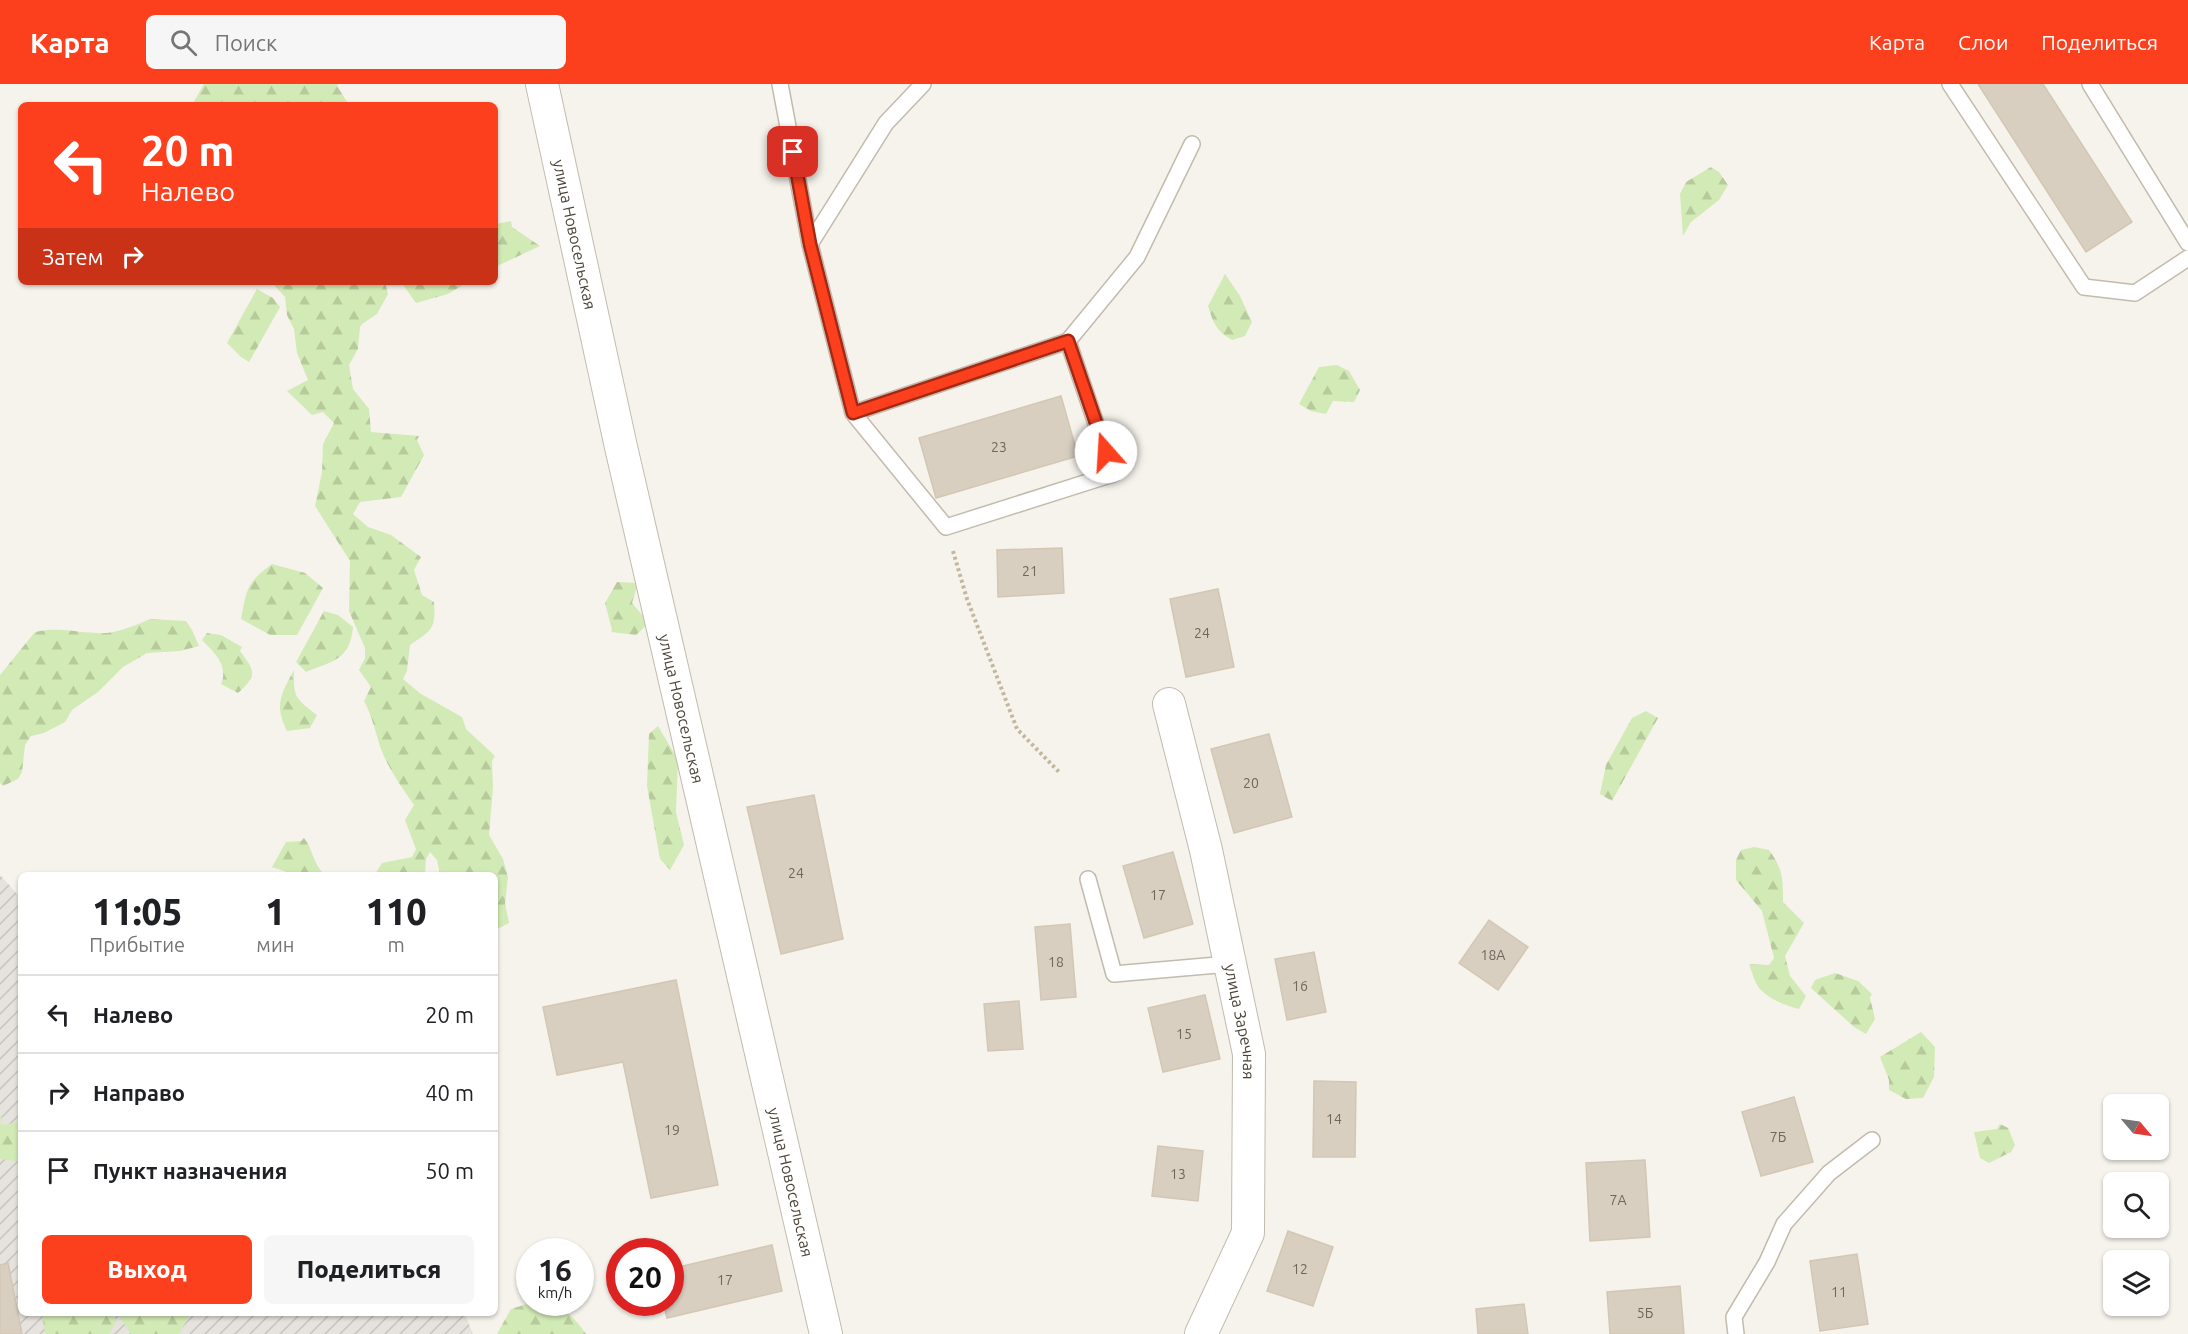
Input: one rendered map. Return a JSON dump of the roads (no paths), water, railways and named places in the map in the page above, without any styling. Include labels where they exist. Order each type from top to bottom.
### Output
[{"type":"street","name":"улица Новосельская","points":[[542,84],[621,447],[826,1334]]},
{"type":"street","name":"улица Заречная","points":[[1169,704],[1206,849],[1249,1054],[1248,1233],[1201,1334]]},
{"type":"lane","points":[[780,84],[810,244],[853,413],[946,527],[1113,474],[1068,341]]},
{"type":"lane","points":[[810,244],[886,123],[923,84]]},
{"type":"lane","points":[[1950,84],[2084,287],[2135,293],[2188,258]]},
{"type":"lane","points":[[2090,84],[2188,243]]},
{"type":"lane","points":[[853,413],[1068,341],[1137,257],[1192,144]]},
{"type":"lane","points":[[1088,879],[1114,974],[1229,964]]},
{"type":"lane","points":[[1736,1334],[1734,1317],[1767,1262],[1784,1224],[1830,1173],[1872,1140]]}]
